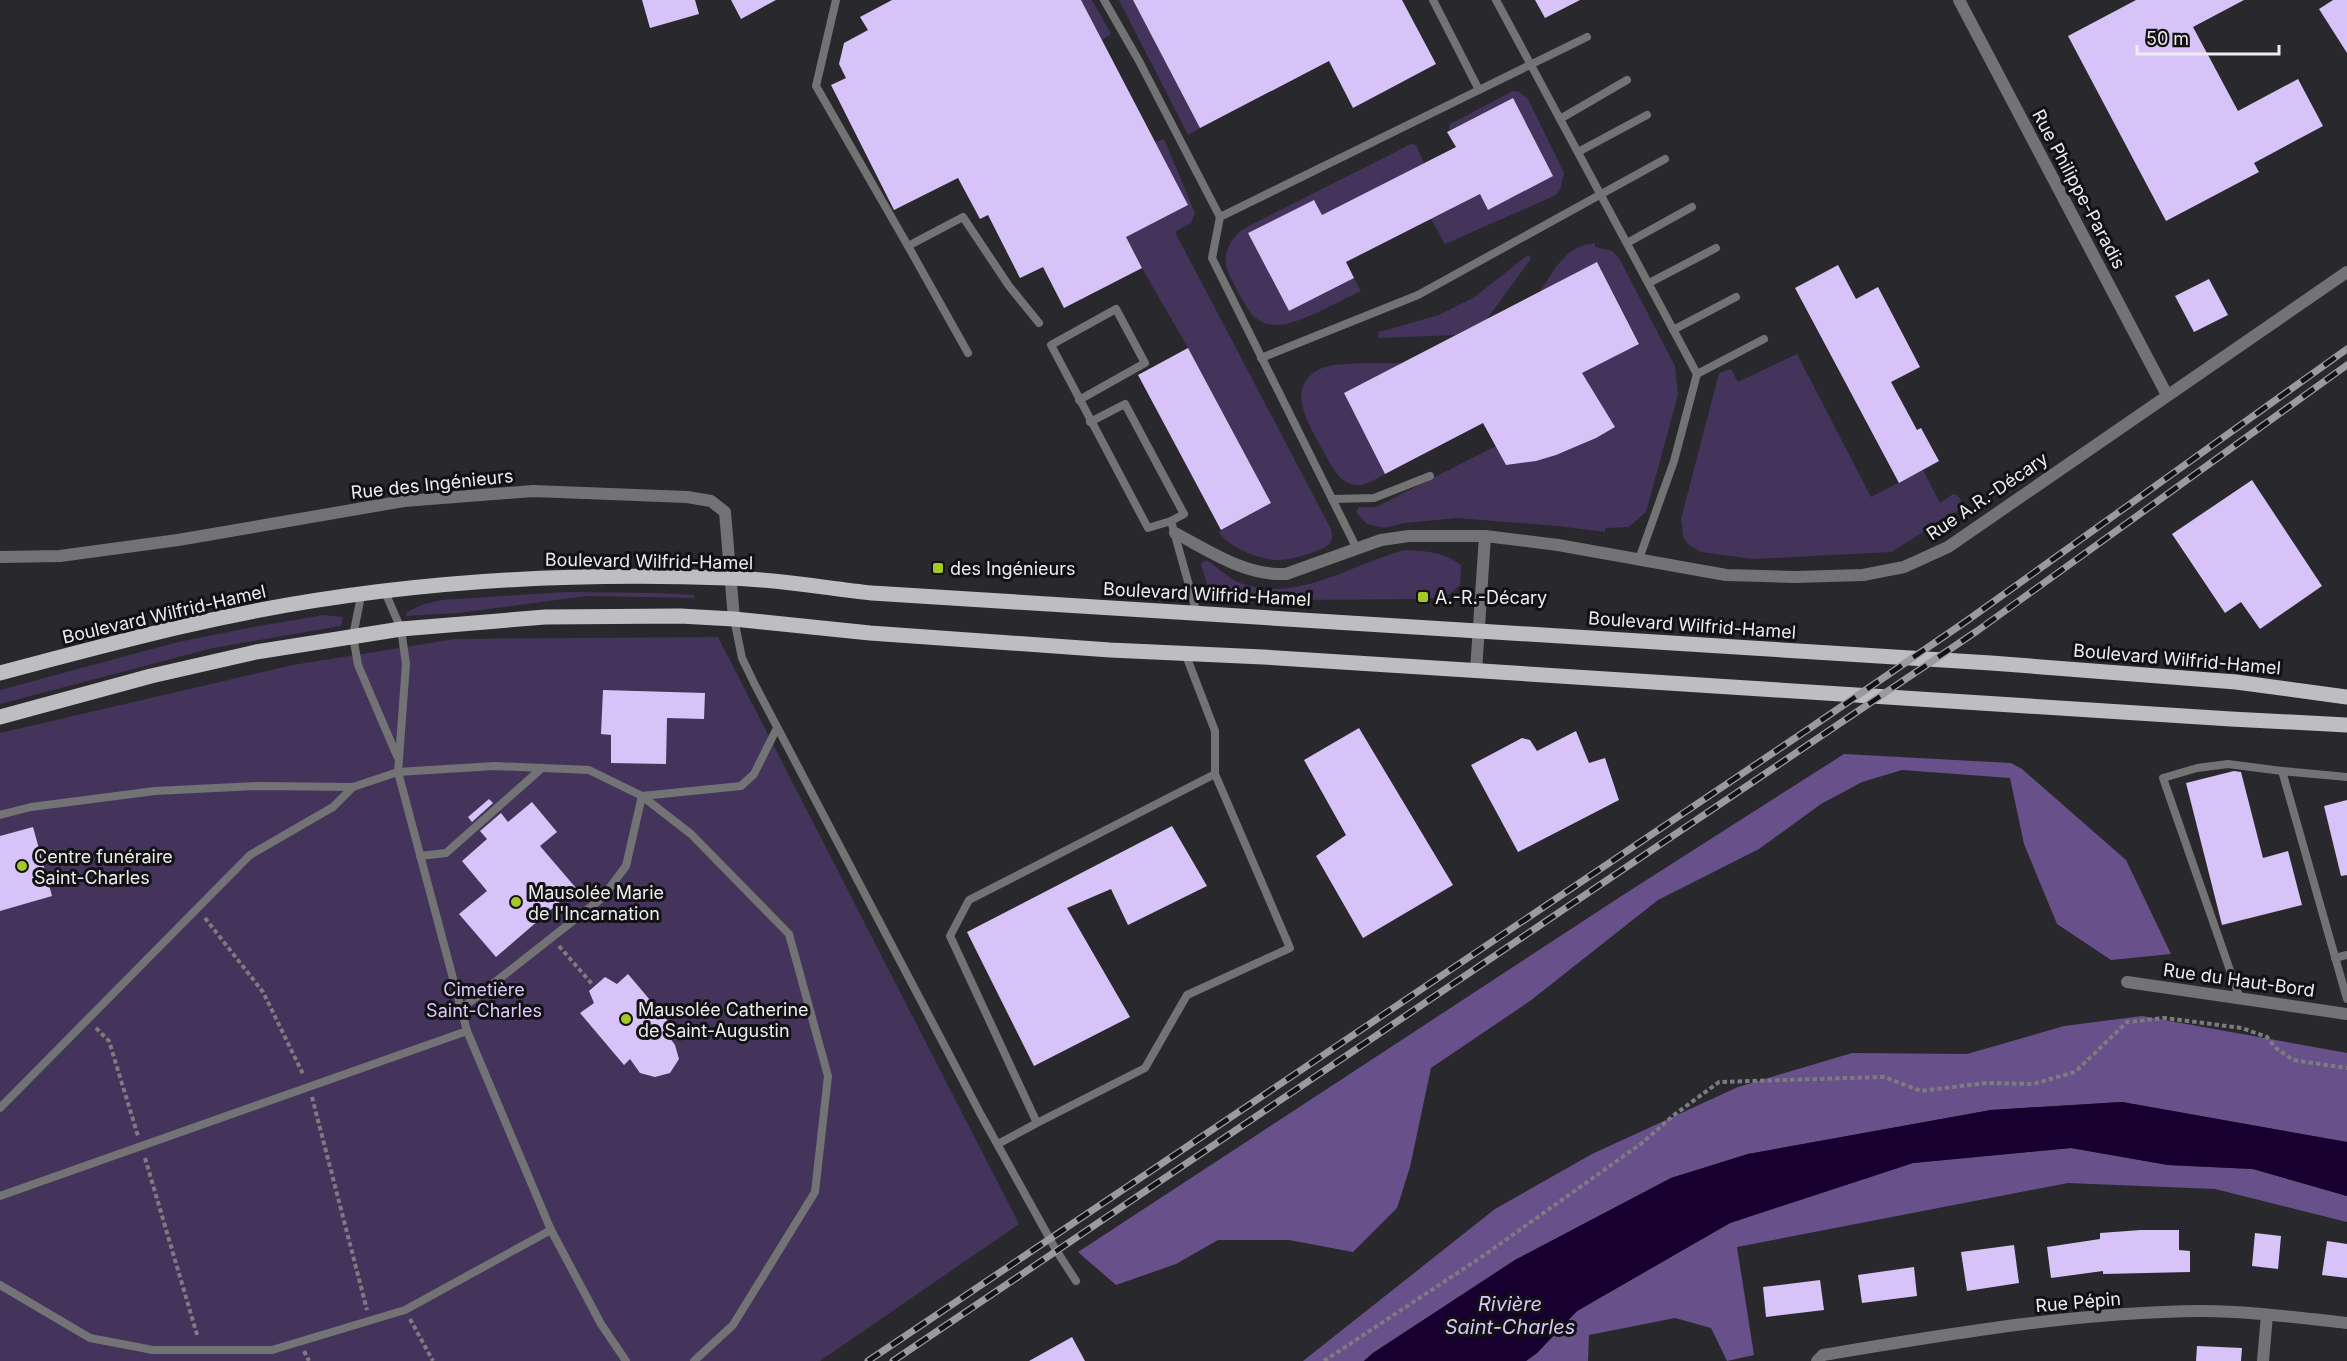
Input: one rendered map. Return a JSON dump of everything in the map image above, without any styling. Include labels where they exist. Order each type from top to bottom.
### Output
[{"type":"main road","name":"Boulevard Wilfrid-Hamel","points":[[0,673],[181,627],[304,603],[385,592],[547,578],[625,576],[731,578],[872,593],[1479,630],[2201,679],[2347,697]]},
{"type":"main road","points":[[0,717],[151,676],[256,652],[353,636],[401,629],[545,617],[680,616],[734,619],[870,633],[2347,725]]},
{"type":"street","name":"Rue Philippe-Paradis","points":[[1959,0],[2167,395]]},
{"type":"street","name":"Rue A.R.-Décary","points":[[1173,527],[1242,567],[1271,574],[1286,574],[1381,540],[1409,536],[1485,536],[1558,545],[1726,575],[1795,577],[1863,575],[1905,567],[1948,547],[2347,272]]},
{"type":"street","name":"Rue des Ingénieurs","points":[[0,557],[60,556],[178,540],[404,501],[533,491],[687,497],[711,501],[725,512],[734,619]]},
{"type":"street","points":[[1476,671],[1485,536]]},
{"type":"street","name":"Rue du Haut-Bord","points":[[2127,982],[2347,1014]]},
{"type":"street","name":"Rue Pépin","points":[[1817,1361],[1823,1354],[1976,1330],[2098,1316],[2202,1311],[2347,1323]]},
{"type":"street","points":[[2263,1361],[2267,1315]]},
{"type":"lane","points":[[836,0],[816,86],[968,353]]},
{"type":"lane","points":[[1104,0],[1139,61],[1220,218],[1212,258],[1356,549]]},
{"type":"lane","points":[[1433,0],[1479,90]]},
{"type":"lane","points":[[1496,0],[1697,374],[1674,461],[1639,560]]},
{"type":"lane","points":[[1220,218],[1587,37]]},
{"type":"lane","points":[[1560,119],[1627,80]]},
{"type":"lane","points":[[1578,152],[1647,115]]},
{"type":"lane","points":[[1261,358],[1418,295],[1665,159]]},
{"type":"lane","points":[[1627,243],[1692,207]]},
{"type":"lane","points":[[908,246],[963,217],[1009,286],[1039,323]]},
{"type":"lane","points":[[1649,283],[1716,248]]},
{"type":"lane","points":[[1673,330],[1736,297]]},
{"type":"lane","points":[[1078,400],[1145,363],[1116,309],[1049,342],[1078,400],[1090,422],[1148,528],[1173,527],[1184,514],[1125,404],[1090,422]]},
{"type":"lane","points":[[1697,374],[1764,339]]},
{"type":"lane","points":[[1332,499],[1374,498],[1430,476]]},
{"type":"lane","points":[[1173,527],[1197,614]]},
{"type":"lane","points":[[385,592],[401,629],[406,664],[398,758],[399,772],[467,1031],[551,1230],[601,1324],[626,1361]]},
{"type":"lane","points":[[361,596],[353,636],[358,665],[398,758]]},
{"type":"lane","points":[[734,619],[742,658],[777,728],[981,1115],[1056,1250],[1076,1281]]},
{"type":"lane","points":[[998,1144],[1145,1068],[1187,995],[1290,948],[1215,774],[1215,731],[1185,653]]},
{"type":"lane","points":[[642,796],[741,786],[754,774],[777,728]]},
{"type":"lane","points":[[2240,999],[2163,778],[2197,768],[2228,764],[2347,777]]},
{"type":"lane","points":[[0,815],[32,807],[155,791],[258,786],[353,787],[399,772],[494,766],[589,770],[642,796],[691,834],[789,933],[828,1076],[815,1192],[733,1325],[694,1361]]},
{"type":"lane","points":[[420,856],[446,853],[542,768]]},
{"type":"lane","points":[[2282,771],[2347,999]]},
{"type":"lane","points":[[1037,1123],[950,936],[954,927],[969,900],[1215,774]]},
{"type":"lane","points":[[0,1108],[250,855],[333,807],[353,787]]},
{"type":"lane","points":[[461,1010],[602,898],[626,866],[642,796]]},
{"type":"lane","points":[[2335,958],[2347,955]]},
{"type":"lane","points":[[0,1196],[467,1031]]},
{"type":"lane","points":[[0,1285],[90,1338],[153,1350],[272,1350],[405,1311],[551,1230]]},
{"type":"path","points":[[198,908],[262,992],[309,1086],[370,1321]]},
{"type":"path","points":[[552,937],[592,984]]},
{"type":"path","points":[[1324,1361],[1483,1256],[1642,1143],[1674,1115],[1719,1082],[1884,1077],[1921,1091],[1986,1083],[2033,1084],[2074,1072],[2127,1022],[2165,1018],[2242,1028],[2267,1037],[2276,1048],[2293,1060],[2347,1068]]},
{"type":"path","points":[[87,1019],[109,1041],[202,1350]]},
{"type":"path","points":[[405,1311],[433,1361]]},
{"type":"green space","points":[[1005,0],[1026,0],[1145,227],[1188,205],[1155,142],[1164,139],[1195,213],[1191,223],[1175,232],[1331,529],[1332,540],[1327,546],[1297,557],[1282,560],[1269,559],[1237,548],[1219,532],[1271,503],[1188,348],[1142,268]]},
{"type":"green space","points":[[1081,0],[1092,0],[1111,34],[1102,40]]},
{"type":"green space","points":[[1119,0],[1133,0],[1200,128],[1188,135]]},
{"type":"green space","points":[[1513,91],[1519,92],[1528,99],[1564,173],[1560,190],[1554,196],[1445,244],[1431,219],[1480,194],[1488,210],[1552,176],[1513,98],[1449,129],[1450,124]]},
{"type":"green space","points":[[1411,144],[1416,145],[1424,163],[1322,215],[1314,200],[1248,233],[1289,311],[1354,278],[1361,291],[1294,322],[1267,324],[1254,317],[1238,292],[1226,264],[1228,249],[1237,235],[1245,228]]},
{"type":"green space","points":[[1595,243],[1595,247],[1612,251],[1619,258],[1675,366],[1678,395],[1646,512],[1629,527],[1605,528],[1605,532],[1456,518],[1405,523],[1384,528],[1367,524],[1356,512],[1359,507],[1376,507],[1496,446],[1506,465],[1521,463],[1562,452],[1614,427],[1576,376],[1639,343],[1598,263],[1539,293],[1561,260],[1575,249]]},
{"type":"green space","points":[[1528,255],[1531,257],[1530,260],[1487,319],[1455,335],[1379,338],[1379,332],[1439,315],[1473,298]]},
{"type":"green space","points":[[1797,354],[1871,497],[1923,470],[1940,503],[1953,494],[1957,495],[1965,506],[1891,552],[1753,559],[1701,552],[1689,545],[1683,537],[1681,519],[1719,373],[1731,369],[1738,382]]},
{"type":"green space","points":[[1402,363],[1345,394],[1385,474],[1362,485],[1348,483],[1334,469],[1305,416],[1301,395],[1304,385],[1309,376],[1327,366]]},
{"type":"green space","points":[[1405,550],[1434,553],[1455,561],[1461,565],[1460,585],[1447,596],[1426,599],[1286,600],[1215,595],[1208,587],[1201,564],[1206,560],[1240,583],[1261,588],[1282,589],[1324,580]]},
{"type":"green space","points":[[565,592],[658,593],[694,595],[694,598],[587,596],[458,613],[406,616],[407,612],[422,605],[441,600]]},
{"type":"green space","points":[[324,615],[343,617],[341,626],[213,648],[0,704],[0,690],[178,642]]},
{"type":"green space","name":"Cimetière Saint-Charles","points":[[718,637],[1019,1224],[820,1361],[0,1361],[0,733],[293,665],[455,639]]},
{"type":"shaded area","points":[[1844,754],[2011,763],[2022,769],[2126,860],[2171,954],[2111,960],[2057,924],[2024,844],[2010,778],[1902,770],[1862,782],[1821,804],[1759,849],[1658,900],[1530,1001],[1431,1068],[1410,1167],[1397,1208],[1353,1252],[1289,1240],[1218,1240],[1176,1264],[1116,1285],[1078,1252],[1623,895]]},
{"type":"shaded area","points":[[2142,1016],[2347,1053],[2347,1142],[2122,1102],[1991,1110],[1748,1154],[1671,1178],[1515,1260],[1364,1361],[1303,1361],[1495,1209],[1592,1154],[1738,1087],[1852,1053],[1967,1054],[2064,1026]]},
{"type":"shaded area","points":[[2071,1148],[2168,1165],[2253,1169],[2347,1196],[2347,1222],[2215,1189],[2068,1183],[1737,1247],[1754,1355],[1727,1361],[1711,1328],[1675,1318],[1589,1335],[1588,1361],[1526,1361],[1537,1353],[1577,1311],[1730,1223],[1913,1163]]},
{"type":"water","name":"Rivière Saint-Charles","points":[[2122,1102],[2347,1142],[2347,1196],[2253,1169],[2168,1165],[2071,1148],[1913,1163],[1730,1223],[1577,1311],[1537,1353],[1526,1361],[1364,1361],[1515,1260],[1671,1178],[1748,1154],[1991,1110]]},
{"type":"building","points":[[642,0],[695,0],[699,14],[650,28]]},
{"type":"building","points":[[731,0],[776,0],[741,19]]},
{"type":"building","points":[[892,0],[1081,0],[1188,205],[1126,237],[1142,268],[1064,308],[1043,267],[1020,278],[988,215],[980,219],[958,178],[894,210],[831,85],[846,78],[839,64],[844,43],[868,30],[860,17]]},
{"type":"building","points":[[1133,0],[1402,0],[1436,64],[1353,108],[1329,61],[1200,128]]},
{"type":"building","points":[[1535,0],[1580,0],[1545,18]]},
{"type":"building","points":[[2136,0],[2244,0],[2193,27],[2238,111],[2298,79],[2323,126],[2254,163],[2259,172],[2166,221],[2068,36]]},
{"type":"building","points":[[2333,0],[2347,0],[2347,53],[2319,9]]},
{"type":"building","points":[[1513,98],[1553,176],[1488,210],[1480,194],[1346,262],[1354,278],[1289,311],[1248,233],[1314,200],[1322,215],[1456,147],[1447,132]]},
{"type":"building","points":[[1597,262],[1639,344],[1582,373],[1615,427],[1556,455],[1536,461],[1506,465],[1483,423],[1385,474],[1344,393]]},
{"type":"building","points":[[1838,265],[1856,299],[1878,287],[1920,367],[1891,382],[1917,430],[1921,428],[1939,461],[1899,483],[1795,288]]},
{"type":"building","points":[[2209,279],[2228,315],[2194,332],[2175,296]]},
{"type":"building","points":[[1188,348],[1271,503],[1221,530],[1138,375]]},
{"type":"building","points":[[2252,480],[2322,586],[2260,629],[2241,602],[2225,613],[2172,534]]},
{"type":"building","points":[[603,690],[705,693],[704,719],[667,718],[666,764],[611,763],[611,735],[601,734]]},
{"type":"building","points":[[1359,728],[1453,885],[1363,938],[1316,856],[1346,835],[1304,760]]},
{"type":"building","points":[[1576,731],[1589,763],[1605,758],[1619,800],[1518,852],[1471,765],[1522,738],[1530,740],[1537,751]]},
{"type":"building","points":[[2234,771],[2241,772],[2263,858],[2288,851],[2302,905],[2222,925],[2186,783]]},
{"type":"building","points":[[489,799],[493,803],[472,822],[468,817]]},
{"type":"building","points":[[2347,800],[2347,875],[2341,876],[2324,806]]},
{"type":"building","name":"Mausolée Marie de l'Incarnation","points":[[532,802],[557,832],[540,846],[576,888],[496,957],[459,914],[487,891],[462,861],[487,839],[480,831],[501,813],[508,822]]},
{"type":"building","points":[[1172,826],[1207,886],[1128,925],[1111,889],[1067,908],[1130,1017],[1034,1066],[967,932]]},
{"type":"building","name":"Centre funéraire Saint-Charles","points":[[33,827],[52,896],[0,911],[0,836]]},
{"type":"building","name":"Mausolée Catherine de Saint-Augustin","points":[[628,974],[672,1026],[667,1034],[675,1045],[679,1059],[670,1073],[655,1077],[640,1073],[630,1059],[624,1065],[580,1013],[594,1003],[589,991],[605,977],[617,984]]},
{"type":"building","points":[[2179,1230],[2179,1250],[2190,1251],[2190,1272],[2103,1274],[2103,1271],[2051,1278],[2047,1247],[2100,1239],[2100,1233]]},
{"type":"building","points":[[2255,1233],[2281,1236],[2278,1269],[2252,1266]]},
{"type":"building","points":[[2327,1241],[2347,1244],[2347,1278],[2322,1275]]},
{"type":"building","points":[[2014,1245],[2019,1283],[1967,1291],[1961,1252]]},
{"type":"building","points":[[1914,1267],[1917,1296],[1862,1303],[1858,1275]]},
{"type":"building","points":[[1820,1280],[1824,1310],[1766,1317],[1763,1287]]},
{"type":"building","points":[[1072,1337],[1085,1361],[1029,1361]]},
{"type":"building","points":[[2197,1346],[2242,1348],[2241,1361],[2196,1361]]},
{"type":"railway","points":[[868,1361],[1965,622],[2347,349]]},
{"type":"railway","points":[[893,1361],[1977,631],[2347,365]]},
{"type":"place","name":"des Ingénieurs","points":[[938,568]]},
{"type":"place","name":"A.-R.-Décary","points":[[1423,597]]},
{"type":"place","name":"Centre funéraire Saint-Charles","points":[[22,866]]},
{"type":"place","name":"Mausolée Marie de l'Incarnation","points":[[516,902]]},
{"type":"place","name":"Mausolée Catherine de Saint-Augustin","points":[[626,1019]]}]
